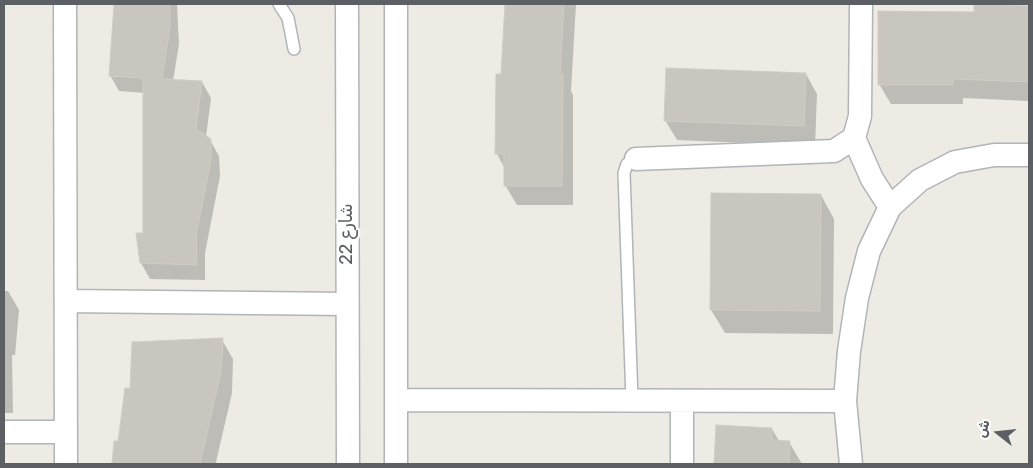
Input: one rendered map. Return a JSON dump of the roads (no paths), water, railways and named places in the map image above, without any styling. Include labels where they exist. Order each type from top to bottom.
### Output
[{"type":"street","points":[[64,4],[66,464]]},
{"type":"street","name":"شارع 22","points":[[347,4],[348,464]]},
{"type":"street","points":[[396,4],[396,464]]},
{"type":"street","points":[[861,4],[860,116],[854,138],[872,179],[890,206]]},
{"type":"street","points":[[636,159],[834,151],[854,138]]},
{"type":"street","points":[[851,464],[845,401],[849,351],[858,298],[869,251],[890,206],[920,180],[955,162],[994,155],[1029,155]]},
{"type":"street","points":[[66,301],[347,304]]},
{"type":"street","points":[[396,400],[845,401]]},
{"type":"street","points":[[682,401],[682,464]]},
{"type":"street","points":[[4,432],[66,432]]},
{"type":"lane","points":[[279,4],[288,18],[294,49]]},
{"type":"lane","points":[[632,400],[624,173],[627,164],[636,159]]}]
